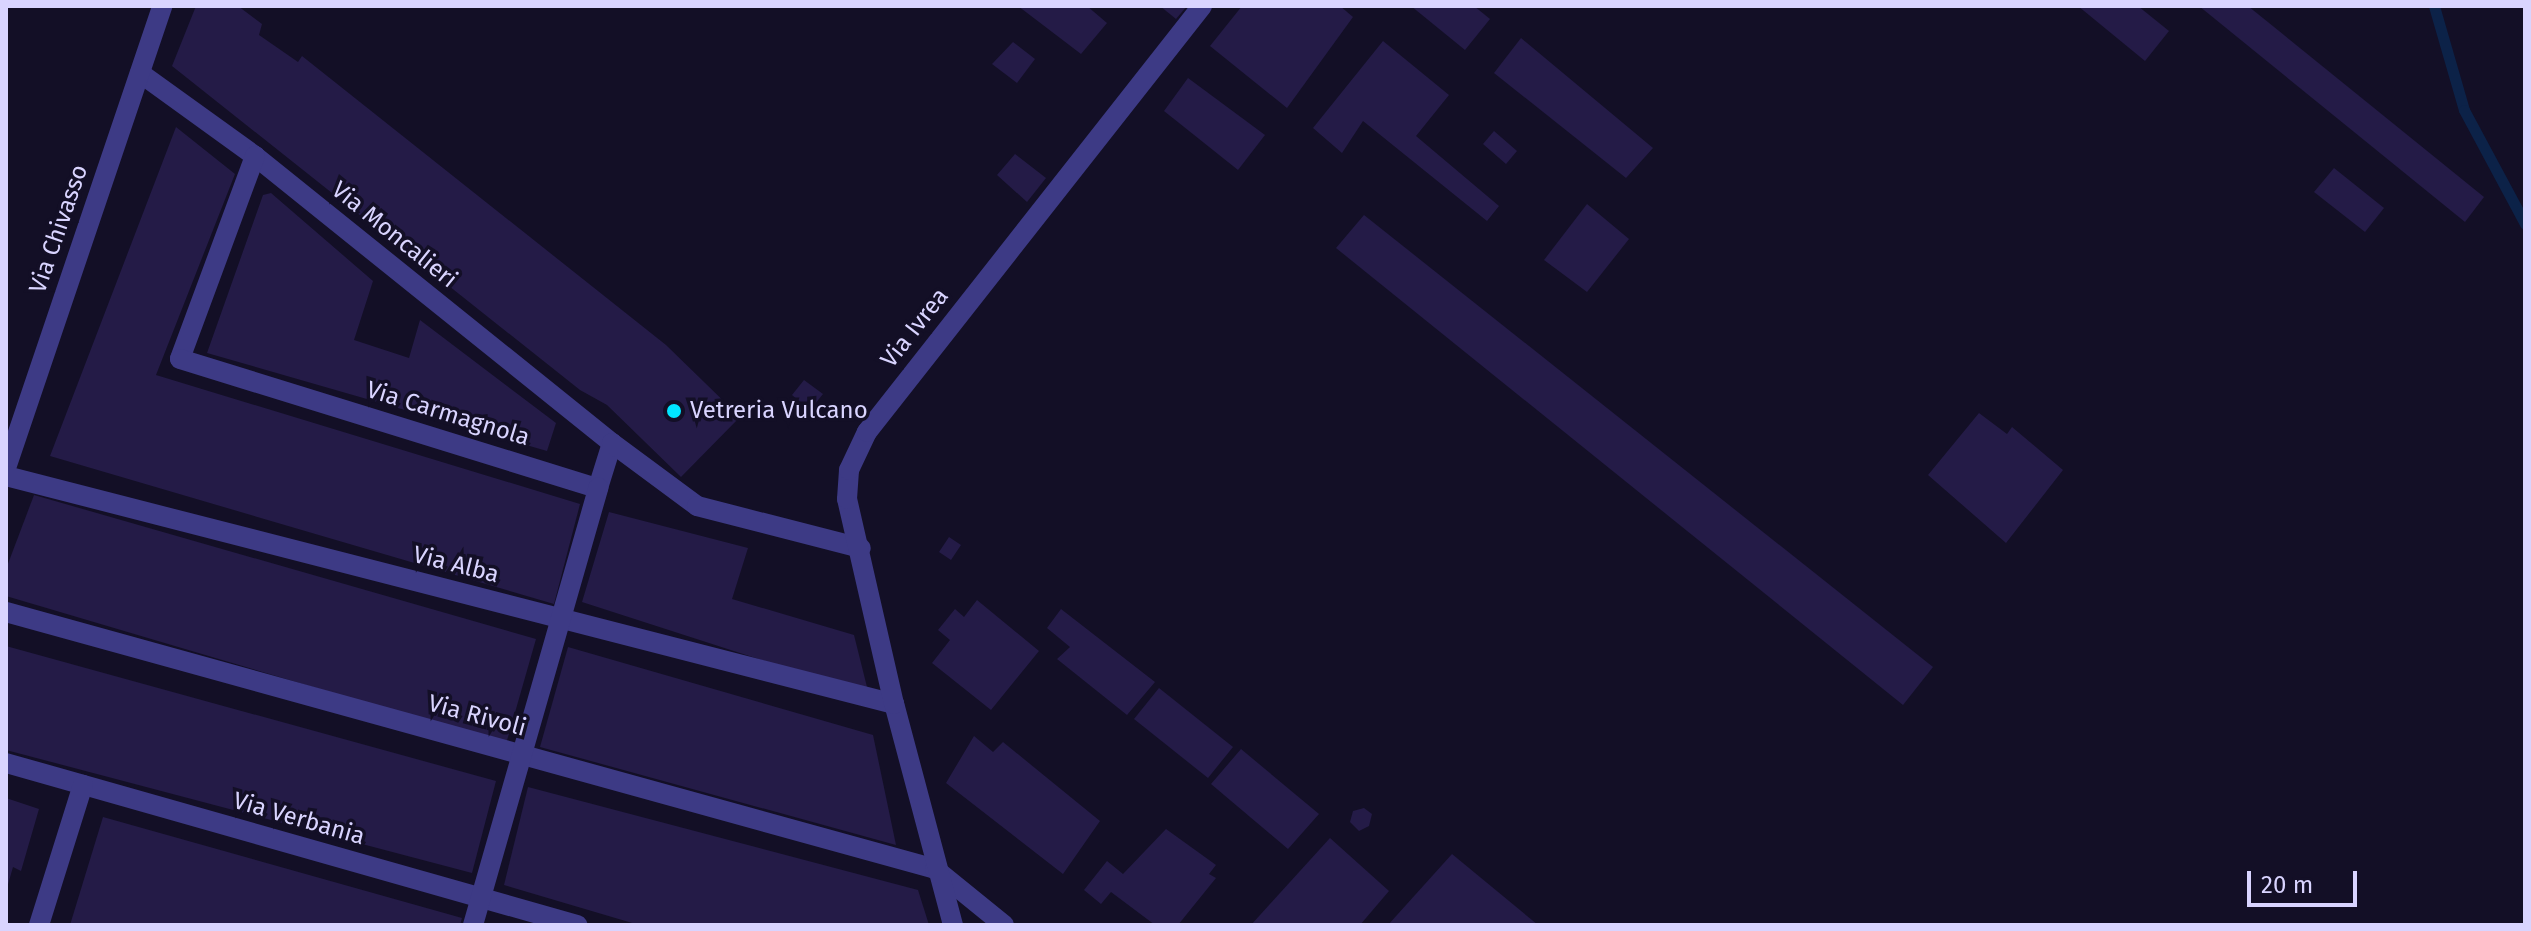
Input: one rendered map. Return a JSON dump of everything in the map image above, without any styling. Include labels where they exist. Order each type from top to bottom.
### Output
[{"type":"street","name":"Via Chivasso","points":[[6,468],[162,6]]},
{"type":"street","name":"Via Ivrea","points":[[953,925],[935,869],[847,499],[849,470],[867,432],[1202,6]]},
{"type":"street","name":"Via Moncalieri","points":[[140,73],[255,156],[612,443]]},
{"type":"street","name":"Via Carmagnola","points":[[255,156],[180,359],[598,488]]},
{"type":"street","points":[[473,925],[612,443],[697,506],[861,548]]},
{"type":"street","name":"Via Alba","points":[[6,476],[894,704]]},
{"type":"street","name":"Via Rivoli","points":[[6,612],[935,869]]},
{"type":"street","name":"Via Verbania","points":[[6,763],[577,925]]},
{"type":"street","points":[[39,925],[83,785]]},
{"type":"street","points":[[935,869],[1004,925]]},
{"type":"building","points":[[196,6],[238,6],[262,24],[259,35],[298,62],[302,56],[666,345],[740,417],[681,477],[607,405],[580,390],[172,66]]},
{"type":"building","points":[[1018,6],[1087,6],[1107,23],[1081,54]]},
{"type":"building","points":[[1160,6],[1187,6],[1176,19]]},
{"type":"building","points":[[1242,6],[1340,6],[1353,17],[1287,108],[1210,46]]},
{"type":"building","points":[[1411,6],[1474,6],[1490,19],[1465,50]]},
{"type":"building","points":[[2078,6],[2138,6],[2169,31],[2145,61]]},
{"type":"building","points":[[2199,6],[2248,6],[2484,197],[2465,222]]},
{"type":"building","points":[[1521,38],[1653,148],[1626,178],[1494,73]]},
{"type":"building","points":[[1383,41],[1449,95],[1416,136],[1499,206],[1487,221],[1363,121],[1342,153],[1313,128]]},
{"type":"building","points":[[1013,42],[1035,59],[1017,83],[992,64]]},
{"type":"building","points":[[1188,78],[1265,135],[1238,170],[1164,111]]},
{"type":"building","points":[[176,127],[235,174],[156,375],[580,504],[554,604],[50,456]]},
{"type":"building","points":[[1494,131],[1517,151],[1506,164],[1483,144]]},
{"type":"building","points":[[1015,154],[1046,178],[1027,202],[997,175]]},
{"type":"building","points":[[2334,168],[2384,208],[2365,232],[2314,192]]},
{"type":"building","points":[[271,193],[373,281],[354,340],[409,358],[420,320],[556,423],[547,451],[207,353],[263,195]]},
{"type":"building","points":[[1587,204],[1629,239],[1587,292],[1544,260]]},
{"type":"building","points":[[1364,215],[1933,667],[1903,705],[1336,248]]},
{"type":"building","points":[[804,380],[823,394],[810,410],[792,395]]},
{"type":"building","points":[[1979,413],[2007,434],[2012,427],[2063,470],[2006,543],[1928,475]]},
{"type":"building","points":[[34,495],[536,639],[506,744],[6,596],[6,569]]},
{"type":"building","points":[[609,512],[748,548],[732,599],[854,635],[867,687],[861,692],[582,602]]},
{"type":"building","points":[[949,537],[961,545],[951,560],[939,552]]},
{"type":"building","points":[[977,600],[1039,651],[991,710],[932,663],[950,640],[938,630],[955,609],[964,617]]},
{"type":"building","points":[[1061,609],[1155,682],[1127,715],[1057,659],[1070,647],[1047,628]]},
{"type":"building","points":[[6,646],[496,781],[472,873],[6,750]]},
{"type":"building","points":[[568,647],[873,735],[896,845],[540,747]]},
{"type":"building","points":[[1159,688],[1233,747],[1208,778],[1134,719]]},
{"type":"building","points":[[974,736],[993,752],[1003,742],[1100,821],[1063,874],[946,783]]},
{"type":"building","points":[[1241,749],[1319,814],[1288,849],[1211,784]]},
{"type":"building","points":[[528,787],[918,890],[929,925],[639,925],[504,885]]},
{"type":"building","points":[[6,798],[39,809],[21,871],[13,867],[7,888]]},
{"type":"building","points":[[1364,808],[1372,814],[1369,826],[1359,831],[1350,822],[1353,811]]},
{"type":"building","points":[[103,817],[462,918],[460,925],[70,925]]},
{"type":"building","points":[[1166,829],[1216,865],[1209,874],[1216,878],[1178,925],[1155,925],[1111,892],[1101,904],[1084,890],[1107,861],[1123,874]]},
{"type":"building","points":[[1330,838],[1389,891],[1360,925],[1251,925]]},
{"type":"building","points":[[1452,854],[1538,925],[1388,925]]},
{"type":"waterway","points":[[2434,6],[2464,110],[2525,224]]},
{"type":"place","name":"Vetreria Vulcano","points":[[674,411]]}]
